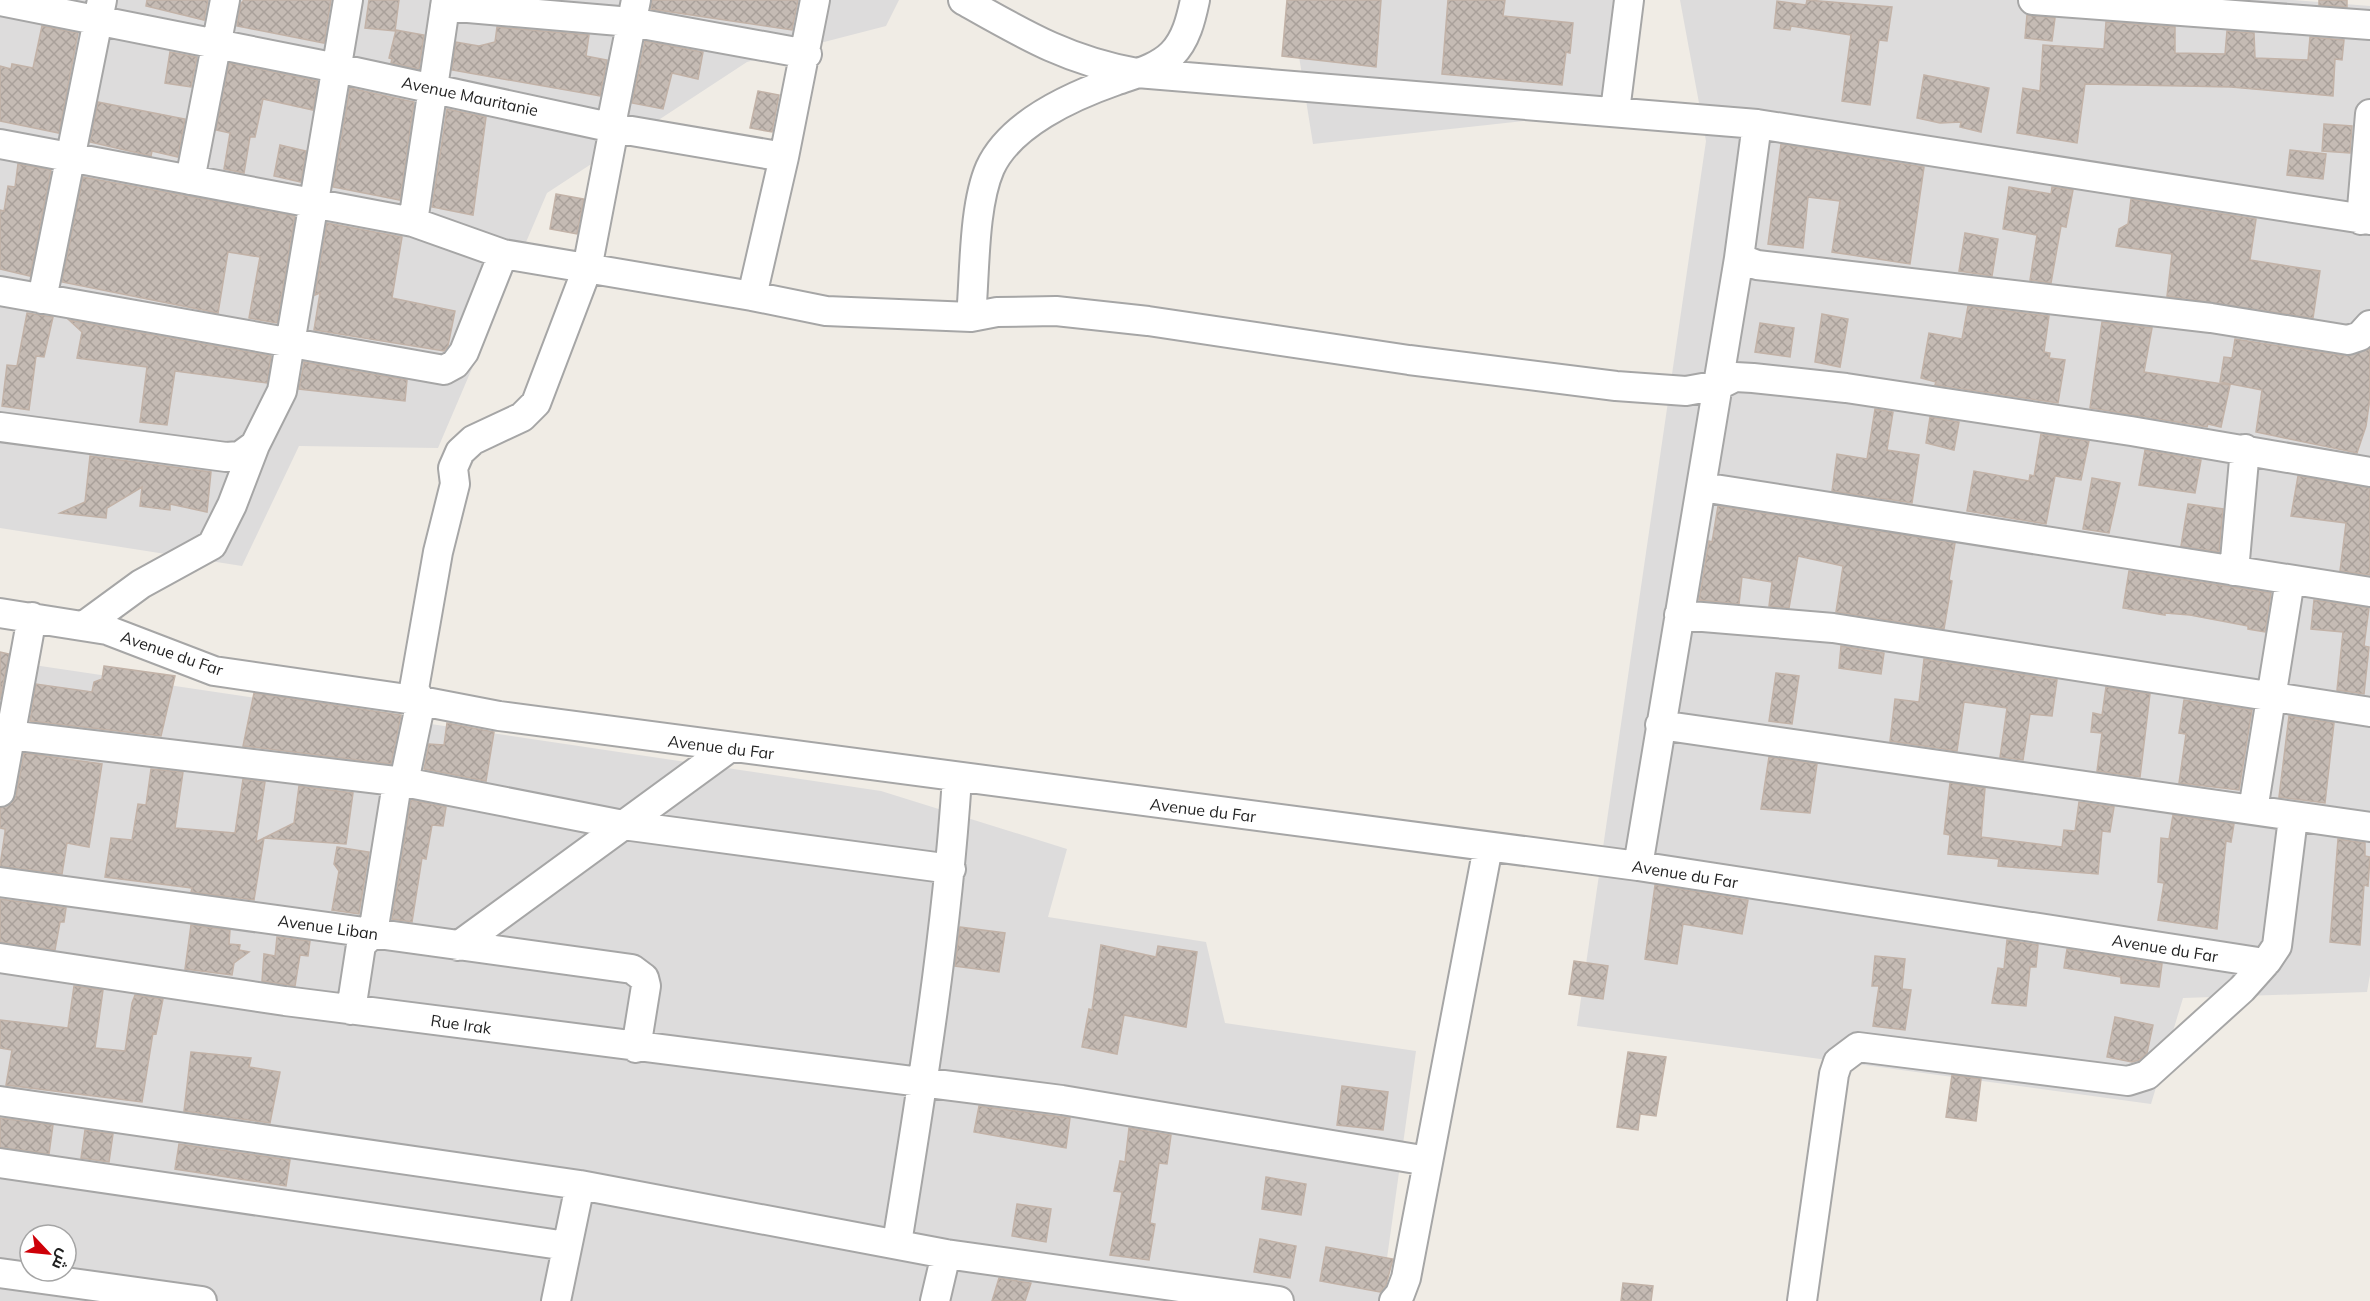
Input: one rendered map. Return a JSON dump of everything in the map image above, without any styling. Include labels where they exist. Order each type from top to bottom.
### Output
[{"type":"street","points":[[190,180],[225,0]]},
{"type":"street","points":[[85,625],[141,584],[212,545],[232,505],[255,445],[282,392],[316,203],[348,0]]},
{"type":"street","points":[[752,296],[807,54],[815,0]]},
{"type":"street","points":[[963,0],[1068,56],[1104,68],[1137,73],[1757,124],[2366,220],[2370,114]]},
{"type":"street","points":[[971,317],[981,198],[991,165],[1023,129],[1044,114],[1069,99],[1160,63],[1172,54],[1190,23],[1195,0]]},
{"type":"street","points":[[1615,111],[1629,0]]},
{"type":"street","points":[[2032,0],[2370,25]]},
{"type":"street","name":"Avenue Mauritanie","points":[[0,1],[100,10],[215,45],[434,88],[614,128],[784,157]]},
{"type":"street","points":[[413,222],[445,3],[633,11],[807,54]]},
{"type":"street","points":[[42,299],[100,10]]},
{"type":"street","points":[[351,1010],[362,945],[373,933],[396,790],[404,782],[420,701],[414,689],[438,552],[455,484],[453,468],[460,452],[473,440],[522,417],[536,403],[587,269],[614,128],[613,115],[633,11]]},
{"type":"street","points":[[1638,866],[1719,385],[1757,124]]},
{"type":"street","points":[[0,144],[413,222],[503,254],[752,296],[826,311],[971,317],[1005,312],[1056,311],[1148,321],[1409,360],[1616,386],[1686,391],[1719,385],[1735,377],[1846,388],[2245,449],[2370,472]]},
{"type":"street","points":[[0,291],[292,345],[444,369],[456,364],[464,352],[503,254]]},
{"type":"street","points":[[1739,258],[1757,265],[2211,318],[2348,340],[2361,336],[2370,325]]},
{"type":"street","points":[[0,427],[226,458],[240,456],[255,445]]},
{"type":"street","points":[[2234,571],[2245,449]]},
{"type":"street","points":[[1702,487],[2370,592]]},
{"type":"street","points":[[2253,810],[2290,580]]},
{"type":"street","name":"Avenue du Far","points":[[0,613],[107,630],[214,671],[420,701],[510,718],[1638,866],[2267,961]]},
{"type":"street","points":[[1679,615],[1833,628],[2273,695],[2370,712]]},
{"type":"street","points":[[0,792],[5,735],[32,617]]},
{"type":"street","points":[[1660,725],[2253,810],[2293,818],[2370,827]]},
{"type":"street","points":[[5,735],[404,782],[623,825],[951,869]]},
{"type":"street","points":[[458,946],[729,748]]},
{"type":"street","points":[[897,1244],[923,1082],[951,869],[957,778]]},
{"type":"street","points":[[1802,1301],[1834,1074],[1838,1062],[1858,1047],[2128,1081],[2146,1075],[2242,989],[2277,946],[2293,818]]},
{"type":"street","points":[[1394,1301],[1400,1294],[1406,1278],[1488,847]]},
{"type":"street","name":"Avenue Liban","points":[[0,882],[458,946],[623,966],[640,973],[646,986],[636,1048]]},
{"type":"street","name":"Rue Irak","points":[[0,958],[351,1010],[1151,1113],[1428,1161]]},
{"type":"street","points":[[0,1101],[580,1185],[946,1254],[1279,1301]]},
{"type":"street","points":[[0,1163],[567,1246]]},
{"type":"street","points":[[556,1301],[580,1185]]},
{"type":"street","points":[[935,1301],[946,1254]]},
{"type":"street","points":[[0,1273],[202,1301]]},
{"type":"shaded area","points":[[0,0],[899,0],[886,26],[747,62],[547,193],[438,448],[299,446],[242,566],[0,528]]},
{"type":"shaded area","points":[[1290,0],[1634,0],[1615,111],[1313,144]]},
{"type":"shaded area","points":[[1680,0],[2293,0],[2370,6],[2370,975],[2367,992],[2183,998],[2151,1104],[1577,1026],[1706,141]]},
{"type":"shaded area","points":[[0,660],[881,791],[1067,849],[1048,917],[1206,942],[1225,1023],[1416,1051],[1381,1301],[0,1301]]},
{"type":"building","points":[[147,0],[208,0],[204,20],[146,6]]},
{"type":"building","points":[[244,0],[331,0],[324,43],[237,26],[241,3]]},
{"type":"building","points":[[369,0],[399,0],[395,31],[365,28]]},
{"type":"building","points":[[652,0],[798,0],[792,30],[651,9]]},
{"type":"building","points":[[1287,0],[1381,0],[1376,67],[1282,56]]},
{"type":"building","points":[[1448,0],[1505,0],[1503,16],[1573,23],[1570,53],[1566,52],[1562,85],[1442,74]]},
{"type":"building","points":[[1807,0],[1892,7],[1887,41],[1879,40],[1870,105],[1842,101],[1851,35],[1791,26],[1790,30],[1774,28],[1777,1],[1806,5]]},
{"type":"building","points":[[2319,0],[2347,0],[2347,7],[2319,5]]},
{"type":"building","points":[[2027,15],[2055,18],[2052,41],[2025,38]]},
{"type":"building","points":[[2106,22],[2175,27],[2175,53],[2225,54],[2227,31],[2254,33],[2255,58],[2308,60],[2310,37],[2344,40],[2342,60],[2335,59],[2333,96],[2231,87],[2085,84],[2077,143],[2017,133],[2023,88],[2040,91],[2043,45],[2104,49]]},
{"type":"building","points":[[42,26],[78,33],[59,133],[0,121],[0,66],[11,69],[12,64],[33,68]]},
{"type":"building","points":[[497,27],[589,35],[586,56],[607,60],[600,96],[452,70],[456,42],[479,46],[495,42]]},
{"type":"building","points":[[396,30],[424,35],[419,69],[391,63],[392,59],[389,58]]},
{"type":"building","points":[[645,41],[703,52],[698,79],[672,73],[663,109],[632,103]]},
{"type":"building","points":[[170,52],[197,57],[191,87],[165,83]]},
{"type":"building","points":[[229,63],[318,81],[313,110],[263,99],[255,137],[250,137],[244,173],[224,169],[230,133],[216,130]]},
{"type":"building","points":[[1924,75],[1989,88],[1981,132],[1960,127],[1961,122],[1940,123],[1917,118]]},
{"type":"building","points":[[350,88],[414,102],[400,200],[333,187]]},
{"type":"building","points":[[758,91],[779,95],[772,132],[750,128]]},
{"type":"building","points":[[98,102],[185,119],[178,157],[152,151],[151,156],[90,142]]},
{"type":"building","points":[[447,109],[486,117],[473,215],[432,207]]},
{"type":"building","points":[[2324,124],[2352,126],[2350,153],[2322,151]]},
{"type":"building","points":[[1781,144],[1924,167],[1910,264],[1832,252],[1840,201],[1808,197],[1803,248],[1768,244]]},
{"type":"building","points":[[280,145],[306,151],[301,182],[274,176]]},
{"type":"building","points":[[2290,150],[2326,154],[2323,179],[2287,175]]},
{"type":"building","points":[[18,164],[51,170],[30,276],[0,269],[0,210],[4,211],[8,186],[15,187]]},
{"type":"building","points":[[83,177],[295,216],[277,323],[249,318],[260,257],[228,252],[218,313],[62,282]]},
{"type":"building","points":[[2009,187],[2051,194],[2052,187],[2073,190],[2066,227],[2061,226],[2051,283],[2030,280],[2037,235],[2003,229]]},
{"type":"building","points":[[556,194],[584,199],[577,234],[550,229]]},
{"type":"building","points":[[2131,199],[2256,219],[2250,260],[2320,271],[2313,318],[2167,296],[2172,254],[2116,246],[2119,229],[2128,224]]},
{"type":"building","points":[[327,223],[402,237],[392,298],[455,311],[448,346],[444,351],[314,330],[320,293],[315,295]]},
{"type":"building","points":[[1965,233],[1998,239],[1992,276],[1959,271]]},
{"type":"building","points":[[1968,306],[2049,316],[2044,352],[2050,353],[2049,358],[2065,360],[2058,403],[1935,385],[1936,382],[1921,378],[1929,333],[1962,339]]},
{"type":"building","points":[[27,313],[53,317],[44,357],[36,356],[29,410],[2,406],[7,365],[17,366]]},
{"type":"building","points":[[1822,314],[1848,319],[1840,367],[1815,362]]},
{"type":"building","points":[[69,320],[271,356],[267,383],[175,371],[167,425],[140,422],[147,367],[77,358],[82,332]]},
{"type":"building","points":[[2102,322],[2152,328],[2144,372],[2230,385],[2221,427],[2208,424],[2207,427],[2090,408]]},
{"type":"building","points":[[1760,323],[1794,328],[1790,357],[1755,352]]},
{"type":"building","points":[[2235,339],[2345,356],[2370,349],[2370,398],[2366,426],[2357,453],[2256,432],[2262,390],[2220,382],[2224,357],[2232,358]]},
{"type":"building","points":[[304,362],[407,380],[405,401],[299,389]]},
{"type":"building","points":[[1875,409],[1893,412],[1887,450],[1919,455],[1912,503],[1832,491],[1837,454],[1867,459]]},
{"type":"building","points":[[1930,417],[1959,422],[1954,450],[1926,443]]},
{"type":"building","points":[[2041,434],[2089,441],[2081,480],[2055,476],[2046,524],[1967,511],[1974,471],[2029,481],[2030,475],[2034,476]]},
{"type":"building","points":[[2145,450],[2201,460],[2195,493],[2139,485]]},
{"type":"building","points":[[90,456],[211,472],[207,512],[170,504],[170,510],[140,506],[142,487],[107,508],[106,518],[60,513],[85,502]]},
{"type":"building","points":[[2298,476],[2370,488],[2370,575],[2340,571],[2346,523],[2291,516]]},
{"type":"building","points":[[2092,478],[2120,483],[2109,533],[2083,529]]},
{"type":"building","points":[[2188,504],[2223,509],[2219,552],[2181,546]]},
{"type":"building","points":[[1718,506],[1955,543],[1949,580],[1952,581],[1944,629],[1836,612],[1843,566],[1798,556],[1789,608],[1769,606],[1772,582],[1742,577],[1739,604],[1699,600],[1709,541],[1712,542]]},
{"type":"building","points":[[2129,571],[2271,593],[2265,632],[2248,629],[2248,626],[2190,615],[2165,613],[2165,615],[2123,608]]},
{"type":"building","points":[[2314,600],[2369,608],[2364,646],[2369,647],[2364,694],[2337,690],[2343,632],[2311,629]]},
{"type":"building","points":[[1841,646],[1884,653],[1881,674],[1839,668]]},
{"type":"building","points":[[0,652],[9,654],[0,700]]},
{"type":"building","points":[[1924,659],[2057,680],[2052,716],[2030,714],[2023,760],[2000,757],[2007,708],[1964,702],[1957,751],[1890,741],[1895,699],[1919,702]]},
{"type":"building","points":[[104,666],[175,676],[161,736],[30,721],[36,684],[92,692],[94,682],[102,679]]},
{"type":"building","points":[[1776,673],[1799,676],[1792,724],[1769,721]]},
{"type":"building","points":[[2106,687],[2150,694],[2140,777],[2097,771],[2102,733],[2091,732],[2093,713],[2102,715]]},
{"type":"building","points":[[254,693],[401,715],[391,764],[243,746]]},
{"type":"building","points":[[2184,700],[2252,710],[2239,790],[2179,783],[2186,734],[2179,733]]},
{"type":"building","points":[[2289,716],[2334,723],[2325,803],[2279,797]]},
{"type":"building","points":[[447,723],[494,732],[486,781],[424,769],[429,744],[444,745]]},
{"type":"building","points":[[24,753],[102,764],[89,847],[67,843],[62,874],[0,866],[5,829],[0,828],[0,808],[12,803],[16,796]]},
{"type":"building","points":[[1769,757],[1817,764],[1810,813],[1761,809]]},
{"type":"building","points":[[151,769],[183,772],[175,828],[235,833],[243,779],[265,782],[256,842],[264,838],[254,900],[191,892],[192,888],[105,877],[111,838],[132,840],[138,804],[146,805]]},
{"type":"building","points":[[1950,783],[1985,788],[1981,837],[2062,847],[2064,830],[2075,831],[2079,802],[2114,807],[2110,832],[2102,831],[2098,874],[1998,866],[1999,859],[1948,854],[1950,835],[1944,834]]},
{"type":"building","points":[[299,786],[353,793],[346,844],[264,838],[294,823]]},
{"type":"building","points":[[411,800],[446,807],[443,826],[432,825],[426,859],[422,858],[412,922],[392,919]]},
{"type":"building","points":[[2173,815],[2234,824],[2231,842],[2226,841],[2217,929],[2158,920],[2164,883],[2158,882],[2161,838],[2169,839]]},
{"type":"building","points":[[2338,839],[2365,843],[2365,856],[2370,857],[2368,886],[2364,885],[2360,945],[2330,942]]},
{"type":"building","points":[[337,847],[369,852],[359,914],[332,910],[339,871],[334,864]]},
{"type":"building","points":[[1655,885],[1748,900],[1742,934],[1683,924],[1677,964],[1645,959]]},
{"type":"building","points":[[0,899],[66,908],[64,922],[60,922],[55,950],[0,942]]},
{"type":"building","points":[[191,925],[230,930],[229,944],[240,945],[239,950],[249,952],[234,963],[232,975],[185,969]]},
{"type":"building","points":[[960,927],[1005,933],[999,972],[955,966]]},
{"type":"building","points":[[277,937],[310,941],[308,956],[300,955],[295,986],[262,981],[264,954],[275,956]]},
{"type":"building","points":[[2007,940],[2038,945],[2036,967],[2030,967],[2026,1006],[1992,1003],[1998,968],[2004,969]]},
{"type":"building","points":[[1101,945],[1156,957],[1158,946],[1197,952],[1186,1027],[1124,1015],[1117,1054],[1082,1047],[1089,1009],[1092,1010]]},
{"type":"building","points":[[2067,949],[2162,964],[2159,987],[2121,983],[2121,977],[2064,968]]},
{"type":"building","points":[[1875,956],[1905,959],[1902,989],[1911,990],[1905,1030],[1873,1026],[1879,986],[1872,986]]},
{"type":"building","points":[[1574,961],[1608,966],[1603,999],[1569,994]]},
{"type":"building","points":[[74,986],[103,990],[95,1048],[125,1051],[135,995],[163,999],[156,1034],[153,1033],[142,1102],[6,1085],[12,1050],[0,1048],[0,1020],[68,1028]]},
{"type":"building","points":[[2115,1017],[2153,1025],[2147,1053],[2139,1060],[2132,1062],[2107,1057]]},
{"type":"building","points":[[191,1052],[251,1058],[249,1067],[280,1072],[270,1123],[184,1111]]},
{"type":"building","points":[[1628,1052],[1666,1057],[1656,1116],[1640,1114],[1638,1130],[1617,1127]]},
{"type":"building","points":[[1952,1075],[1981,1079],[1976,1121],[1946,1117]]},
{"type":"building","points":[[1342,1086],[1388,1092],[1383,1130],[1337,1125]]},
{"type":"building","points":[[979,1106],[1070,1118],[1066,1148],[974,1132]]},
{"type":"building","points":[[0,1118],[53,1125],[49,1154],[0,1147]]},
{"type":"building","points":[[1129,1128],[1171,1135],[1167,1164],[1159,1163],[1150,1223],[1155,1224],[1149,1260],[1110,1255],[1122,1192],[1114,1191],[1120,1161],[1125,1162]]},
{"type":"building","points":[[85,1130],[113,1134],[109,1162],[81,1158]]},
{"type":"building","points":[[179,1144],[290,1160],[286,1186],[175,1169]]},
{"type":"building","points":[[1266,1177],[1306,1184],[1301,1215],[1262,1209]]},
{"type":"building","points":[[1017,1204],[1051,1209],[1046,1242],[1012,1236]]},
{"type":"building","points":[[1260,1239],[1296,1246],[1290,1278],[1254,1272]]},
{"type":"building","points":[[1326,1247],[1393,1259],[1386,1285],[1380,1292],[1320,1281]]},
{"type":"building","points":[[999,1278],[1031,1283],[1025,1301],[992,1301]]},
{"type":"building","points":[[1623,1283],[1653,1286],[1651,1301],[1621,1301]]}]
